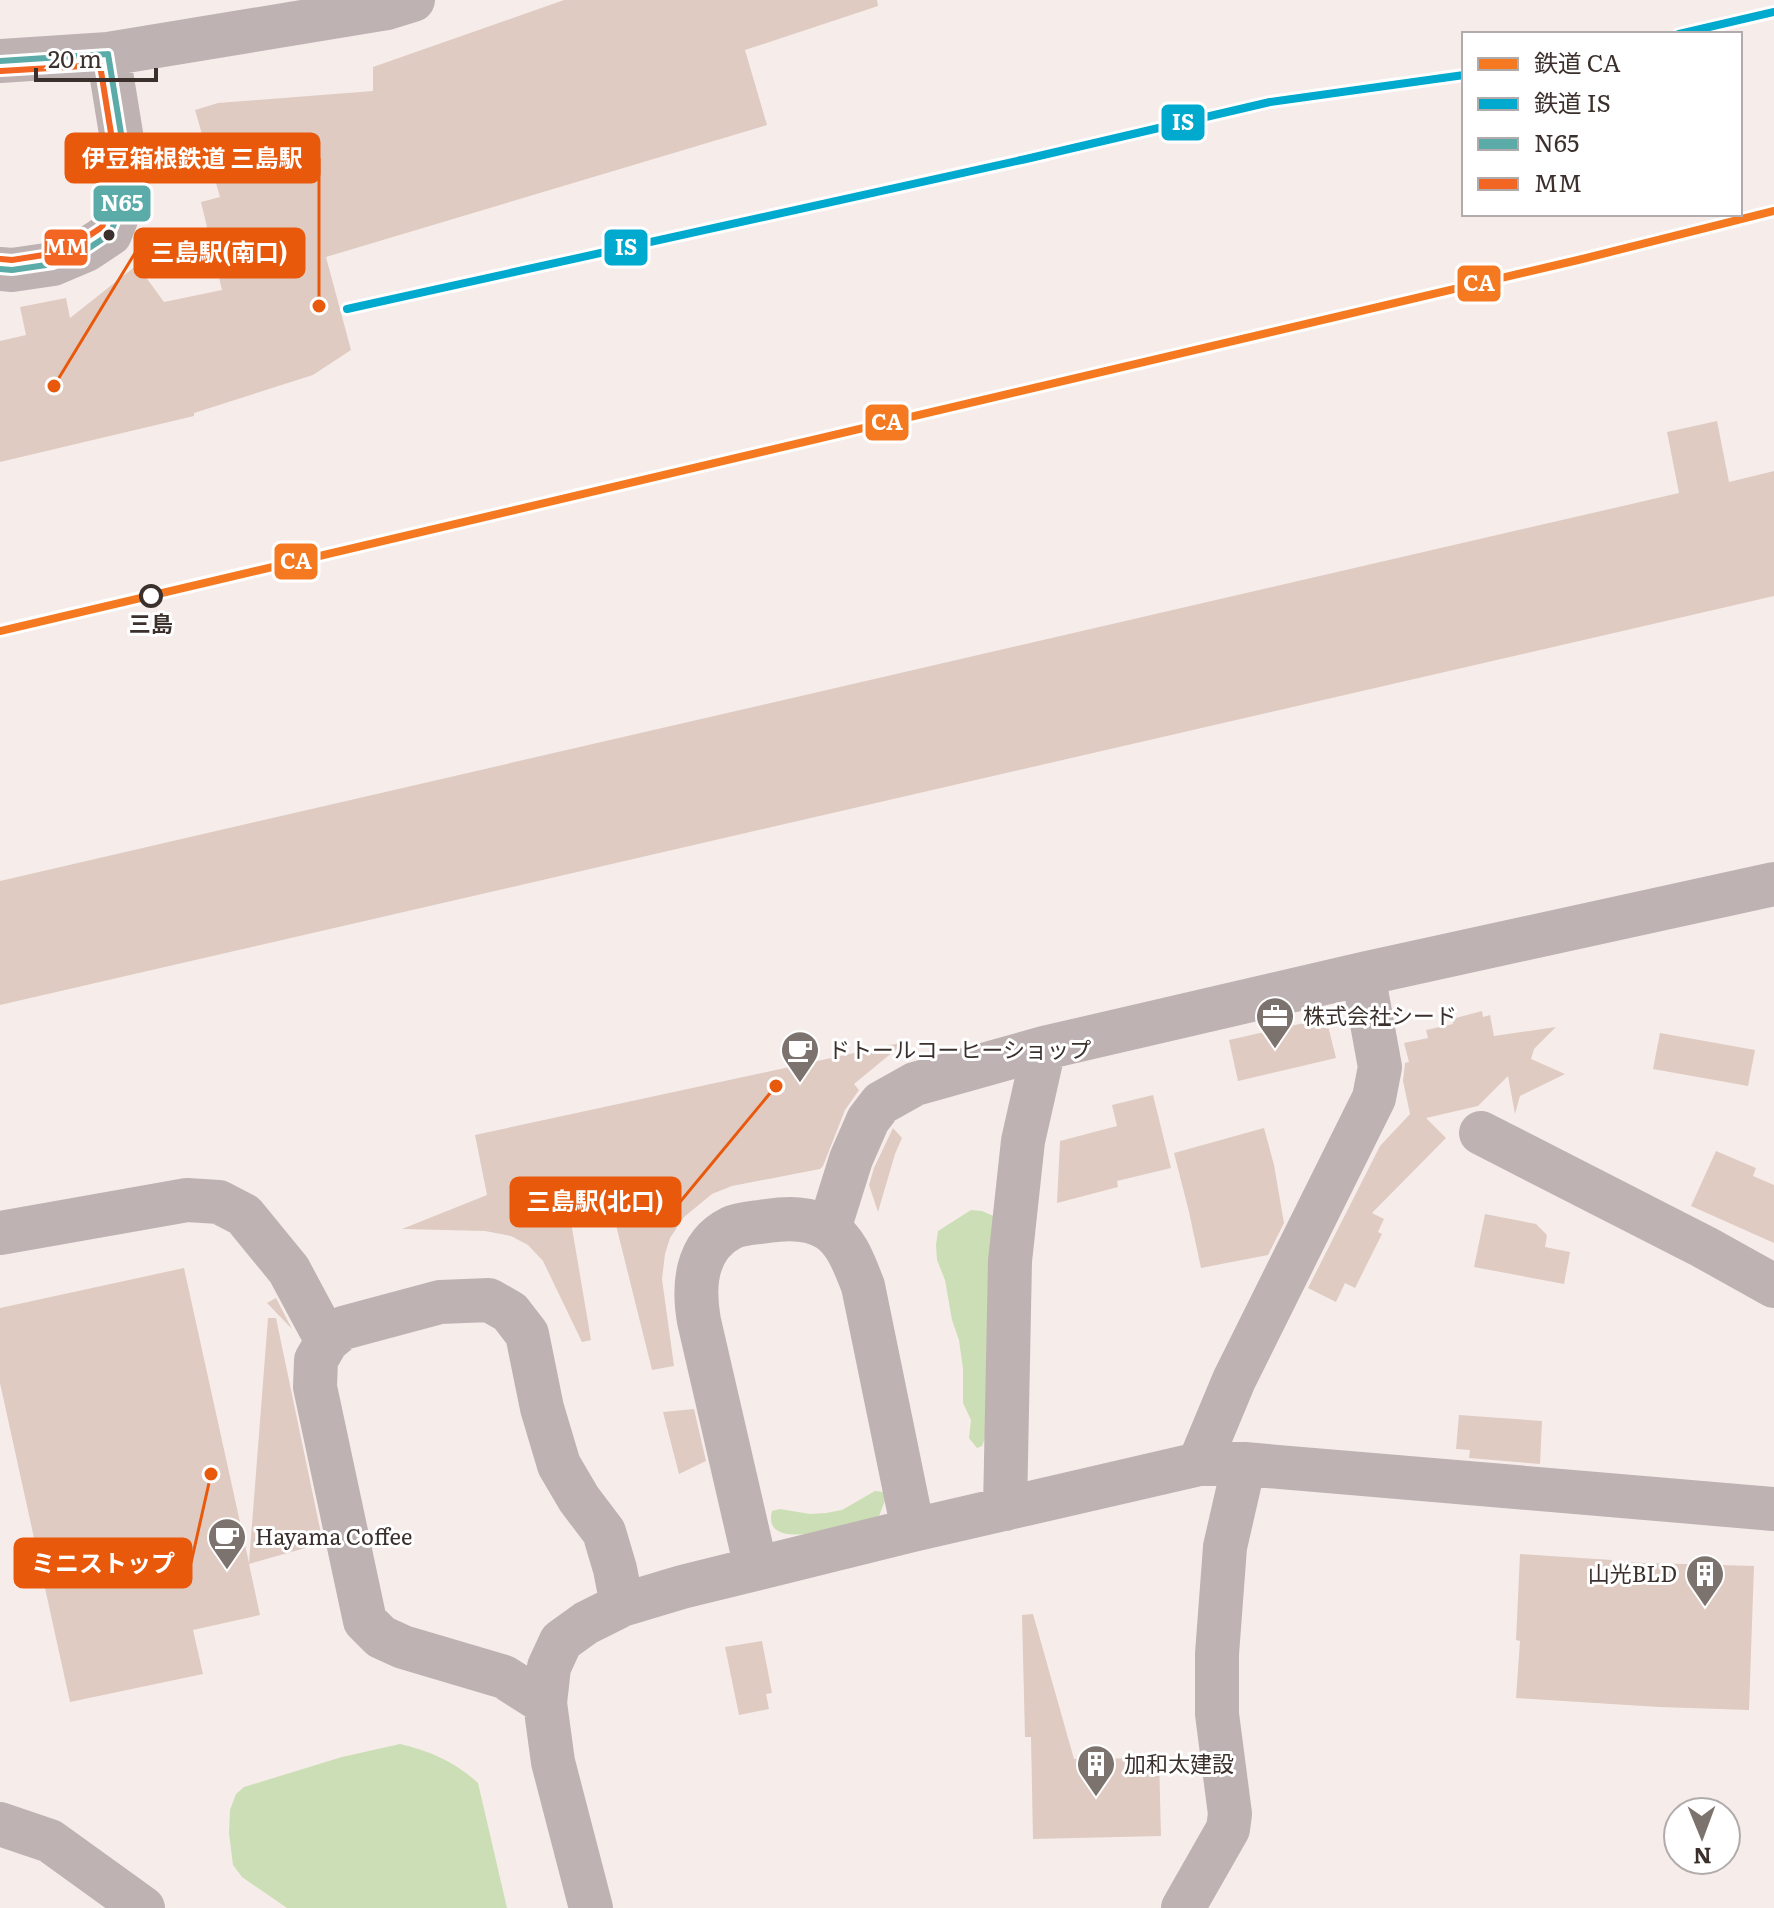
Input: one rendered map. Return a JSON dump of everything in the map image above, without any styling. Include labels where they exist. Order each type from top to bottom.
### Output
[{"type":"street","points":[[0,61],[108,54],[387,8],[413,0]]},
{"type":"street","points":[[0,269],[53,264],[86,250],[110,234],[122,204],[126,164],[108,54]]},
{"type":"street","points":[[829,1229],[851,1159],[868,1120],[881,1103],[915,1084],[1044,1048],[1774,884]]},
{"type":"street","points":[[1199,1464],[1234,1380],[1374,1098],[1380,1067],[1363,974]]},
{"type":"street","points":[[1005,1509],[1010,1261],[1023,1141],[1044,1048]]},
{"type":"street","points":[[1481,1133],[1774,1286]]},
{"type":"street","points":[[0,1233],[187,1200],[219,1202],[244,1215],[289,1270],[327,1341]]},
{"type":"street","points":[[756,1568],[695,1298],[696,1275],[709,1247],[733,1227],[784,1218],[811,1221],[829,1229],[848,1250],[863,1286],[913,1530]]},
{"type":"street","points":[[545,1703],[504,1677],[403,1647],[381,1637],[365,1621],[315,1387],[316,1360],[327,1341],[343,1328],[440,1302],[489,1300],[510,1312],[527,1334],[542,1408],[559,1465],[604,1532],[622,1605]]},
{"type":"street","points":[[591,1908],[553,1762],[545,1703],[549,1667],[561,1641],[586,1623],[622,1605],[756,1568],[1199,1464],[1244,1464],[1774,1509]]},
{"type":"street","points":[[1183,1908],[1228,1829],[1230,1814],[1217,1714],[1217,1654],[1225,1547],[1244,1464]]},
{"type":"street","points":[[0,1824],[50,1841],[143,1908]]},
{"type":"green space","points":[[971,1210],[996,1217],[988,1430],[982,1446],[977,1448],[969,1438],[971,1420],[963,1403],[959,1340],[945,1280],[937,1260],[936,1245],[938,1231]]},
{"type":"green space","points":[[875,1491],[884,1492],[886,1498],[879,1516],[834,1529],[796,1535],[781,1532],[772,1525],[772,1511],[780,1509],[810,1514],[842,1510]]},
{"type":"green space","points":[[400,1744],[442,1758],[478,1783],[507,1908],[287,1908],[242,1877],[233,1865],[229,1833],[230,1810],[236,1794],[244,1787],[342,1757]]},
{"type":"building","points":[[564,0],[877,0],[878,6],[745,50],[767,125],[326,257],[351,350],[313,375],[194,413],[194,416],[0,462],[0,341],[26,335],[20,307],[66,298],[70,318],[137,265],[164,302],[222,290],[201,202],[220,197],[195,110],[218,103],[373,91],[373,67]]},
{"type":"building","points":[[1717,421],[1729,482],[1774,471],[1774,596],[0,1005],[0,881],[1679,493],[1667,432]]},
{"type":"building","points":[[1482,1011],[1483,1017],[1490,1015],[1494,1036],[1556,1027],[1534,1049],[1531,1059],[1565,1074],[1520,1096],[1515,1114],[1508,1076],[1478,1106],[1426,1118],[1446,1138],[1372,1213],[1384,1219],[1378,1232],[1382,1234],[1355,1288],[1345,1283],[1336,1302],[1308,1288],[1380,1146],[1410,1114],[1403,1081],[1405,1063],[1409,1062],[1404,1043],[1428,1038],[1426,1030],[1453,1024],[1452,1019]]},
{"type":"building","points":[[1326,1018],[1336,1058],[1238,1081],[1229,1040]]},
{"type":"building","points":[[1660,1033],[1755,1050],[1748,1086],[1653,1069]]},
{"type":"building","points":[[905,1042],[854,1084],[859,1090],[845,1110],[820,1169],[732,1186],[712,1194],[684,1217],[670,1238],[662,1279],[674,1366],[652,1370],[613,1213],[571,1222],[591,1340],[582,1342],[543,1261],[528,1245],[511,1236],[485,1231],[402,1229],[487,1195],[475,1135]]},
{"type":"building","points":[[1153,1095],[1171,1168],[1117,1181],[1118,1187],[1057,1203],[1060,1141],[1117,1126],[1112,1105]]},
{"type":"building","points":[[893,1128],[902,1138],[878,1212],[869,1185]]},
{"type":"building","points":[[1264,1128],[1284,1223],[1268,1255],[1201,1268],[1174,1153]]},
{"type":"building","points":[[1716,1151],[1756,1168],[1753,1176],[1774,1185],[1774,1243],[1691,1206]]},
{"type":"building","points":[[1485,1214],[1536,1224],[1547,1235],[1545,1247],[1570,1252],[1564,1284],[1474,1267]]},
{"type":"building","points":[[184,1268],[249,1563],[268,1318],[276,1318],[323,1543],[249,1564],[260,1615],[193,1630],[203,1674],[70,1702],[0,1383],[0,1308]]},
{"type":"building","points":[[276,1298],[292,1329],[267,1303]]},
{"type":"building","points":[[694,1409],[706,1461],[679,1474],[663,1412]]},
{"type":"building","points":[[1459,1415],[1542,1421],[1540,1464],[1469,1458],[1470,1450],[1456,1449]]},
{"type":"building","points":[[1520,1554],[1612,1562],[1754,1566],[1749,1710],[1516,1698],[1520,1641],[1516,1640]]},
{"type":"building","name":"加和太建設","points":[[1033,1614],[1074,1759],[1159,1758],[1161,1836],[1033,1839],[1031,1737],[1025,1737],[1022,1615]]},
{"type":"building","points":[[762,1641],[772,1693],[766,1694],[769,1709],[739,1715],[725,1647]]},
{"type":"rail line","name":"IS","points":[[1688,32],[1774,12]]},
{"type":"rail line","name":"IS","points":[[347,309],[1270,102],[1462,75]]},
{"type":"rail line","name":"CA","points":[[0,631],[1578,260],[1774,211]]},
{"type":"transit line","name":"N65","points":[[0,61],[108,54]]},
{"type":"transit line","name":"N65","points":[[0,269],[53,264],[86,250],[110,234],[122,204],[126,164],[108,54]]},
{"type":"transit line","name":"MM","points":[[1,71],[100,65],[116,164],[112,202],[102,227],[81,241],[50,254],[1,259]]},
{"type":"place","name":"伊豆箱根鉄道 三島駅","points":[[319,306]]},
{"type":"place","name":"三島駅(南口)","points":[[54,386]]},
{"type":"place","name":"三島","points":[[151,596]]},
{"type":"place","name":"株式会社シード","points":[[1275,1050]]},
{"type":"place","name":"ドトールコーヒーショップ","points":[[800,1084]]},
{"type":"place","name":"三島駅(北口)","points":[[776,1086]]},
{"type":"place","name":"ミニストップ","points":[[211,1474]]},
{"type":"place","name":"Hayama Coffee","points":[[227,1571]]},
{"type":"place","name":"山光BLD","points":[[1705,1608]]},
{"type":"place","name":"加和太建設","points":[[1096,1798]]}]
